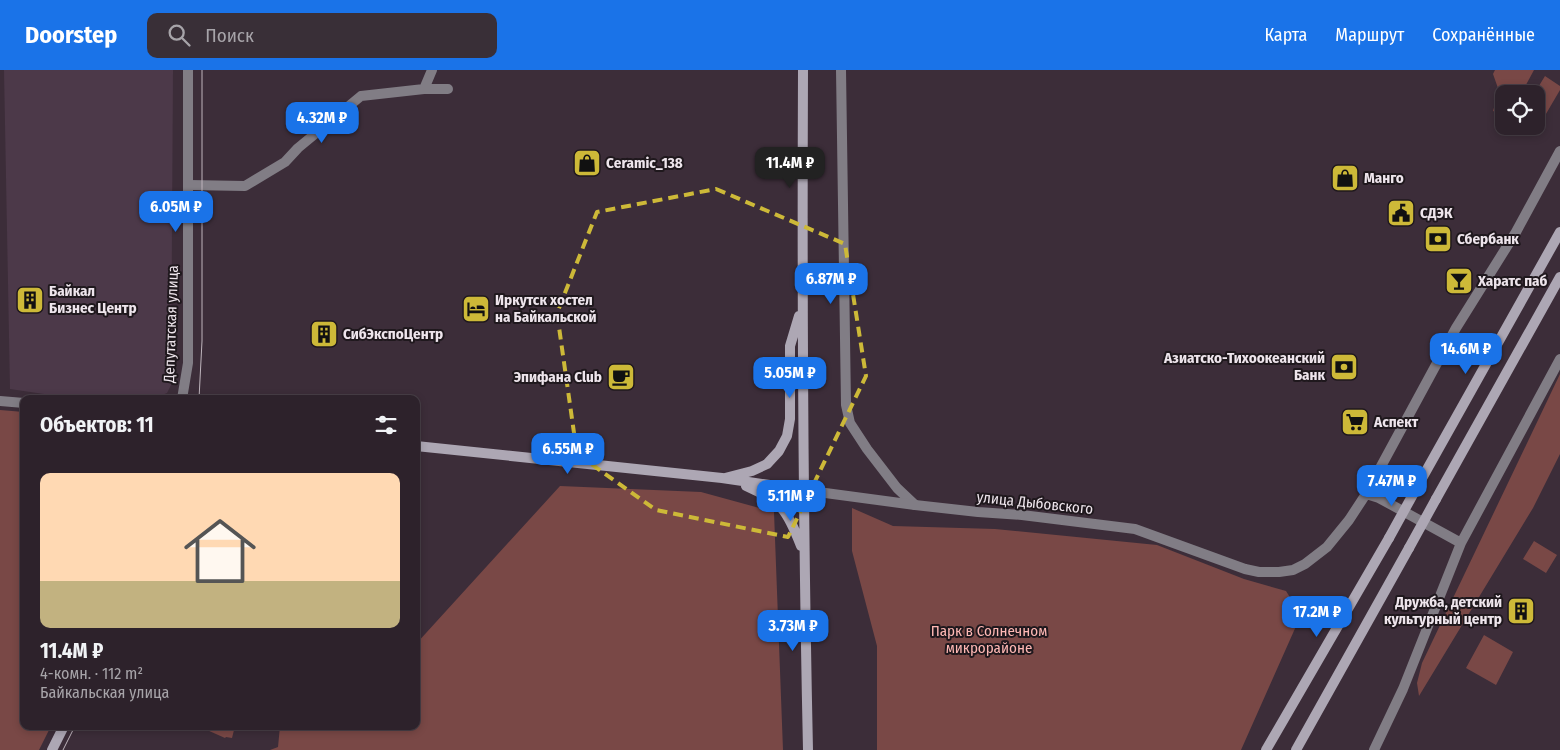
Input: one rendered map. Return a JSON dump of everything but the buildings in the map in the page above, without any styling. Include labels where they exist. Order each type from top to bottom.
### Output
[{"type":"main road","points":[[803,70],[803,490],[808,750]]},
{"type":"main road","points":[[1266,750],[1389,538],[1560,232]]},
{"type":"main road","points":[[1296,750],[1559,279]]},
{"type":"main road","points":[[722,478],[752,471],[766,464],[779,451],[787,436],[790,419],[790,346],[802,308]]},
{"type":"main road","name":"улица Дыбовского","points":[[420,447],[722,478],[803,490]]},
{"type":"main road","points":[[736,481],[775,501],[782,508],[793,526],[804,553]]},
{"type":"main road","points":[[52,750],[62,730]]},
{"type":"street","name":"Депутатская улица","points":[[183,395],[188,362],[188,70]]},
{"type":"street","points":[[424,89],[432,70]]},
{"type":"street","points":[[841,70],[846,405],[850,424],[867,449],[897,488],[915,505]]},
{"type":"street","points":[[189,185],[245,186],[285,162],[298,148],[361,96],[424,89],[448,89]]},
{"type":"street","name":"улица Дыбовского","points":[[803,490],[915,505],[1022,515],[1136,529],[1245,569],[1259,572],[1293,570],[1305,564],[1327,547],[1366,494],[1451,338],[1516,232],[1560,151]]},
{"type":"street","points":[[1374,750],[1403,689],[1461,543],[1560,359]]},
{"type":"street","points":[[0,401],[20,403]]},
{"type":"street","points":[[1366,494],[1379,498],[1461,543]]},
{"type":"highlighted area","points":[[716,189],[845,244],[866,376],[788,537],[656,510],[577,454],[557,313],[597,212]]},
{"type":"shaded area","points":[[4,70],[173,70],[171,385],[167,393],[162,395],[51,395],[10,389]]},
{"type":"green space","points":[[1495,70],[1534,70],[1526,85],[1497,85],[1493,74]]},
{"type":"green space","points":[[1545,76],[1560,86],[1560,90],[1545,116],[1545,85],[1540,85]]},
{"type":"green space","points":[[1560,374],[1560,454],[1533,508],[1419,696],[1417,683],[1422,663]]},
{"type":"green space","points":[[0,410],[20,412],[20,730],[49,730],[39,750],[0,750]]},
{"type":"green space","points":[[560,486],[701,492],[774,512],[783,750],[270,750],[278,747],[280,730],[420,730],[420,640]]},
{"type":"green space","name":"Парк в Солнечном микрорайоне","points":[[852,508],[893,526],[995,529],[1157,545],[1244,579],[1286,591],[1301,615],[1241,750],[877,750],[877,646],[852,551]]},
{"type":"green space","points":[[1534,541],[1557,555],[1546,573],[1523,559]]},
{"type":"green space","points":[[1484,635],[1513,652],[1496,685],[1466,668]]},
{"type":"green space","points":[[207,730],[234,730],[232,738],[225,738]]},
{"type":"tram line","points":[[199,395],[202,341],[202,70]]},
{"type":"tram line","points":[[63,750],[73,730]]},
{"type":"place","name":"Сeramic_138","points":[[587,163]]},
{"type":"place","name":"Манго","points":[[1345,178]]},
{"type":"place","name":"СДЭК","points":[[1401,213]]},
{"type":"place","name":"Сбербанк","points":[[1438,239]]},
{"type":"place","name":"Харатс паб","points":[[1459,281]]},
{"type":"place","name":"Байкал Бизнес Центр","points":[[30,300]]},
{"type":"place","name":"Иркутск хостел на Байкальской","points":[[476,309]]},
{"type":"place","name":"СибЭкспоЦентр","points":[[324,334]]},
{"type":"place","name":"Азиатско-Тихоокеанский Банк","points":[[1344,367]]},
{"type":"place","name":"Эпифана Club","points":[[621,377]]},
{"type":"place","name":"Аспект","points":[[1355,422]]},
{"type":"place","name":"Дружба, детский культурный центр","points":[[1521,611]]}]
